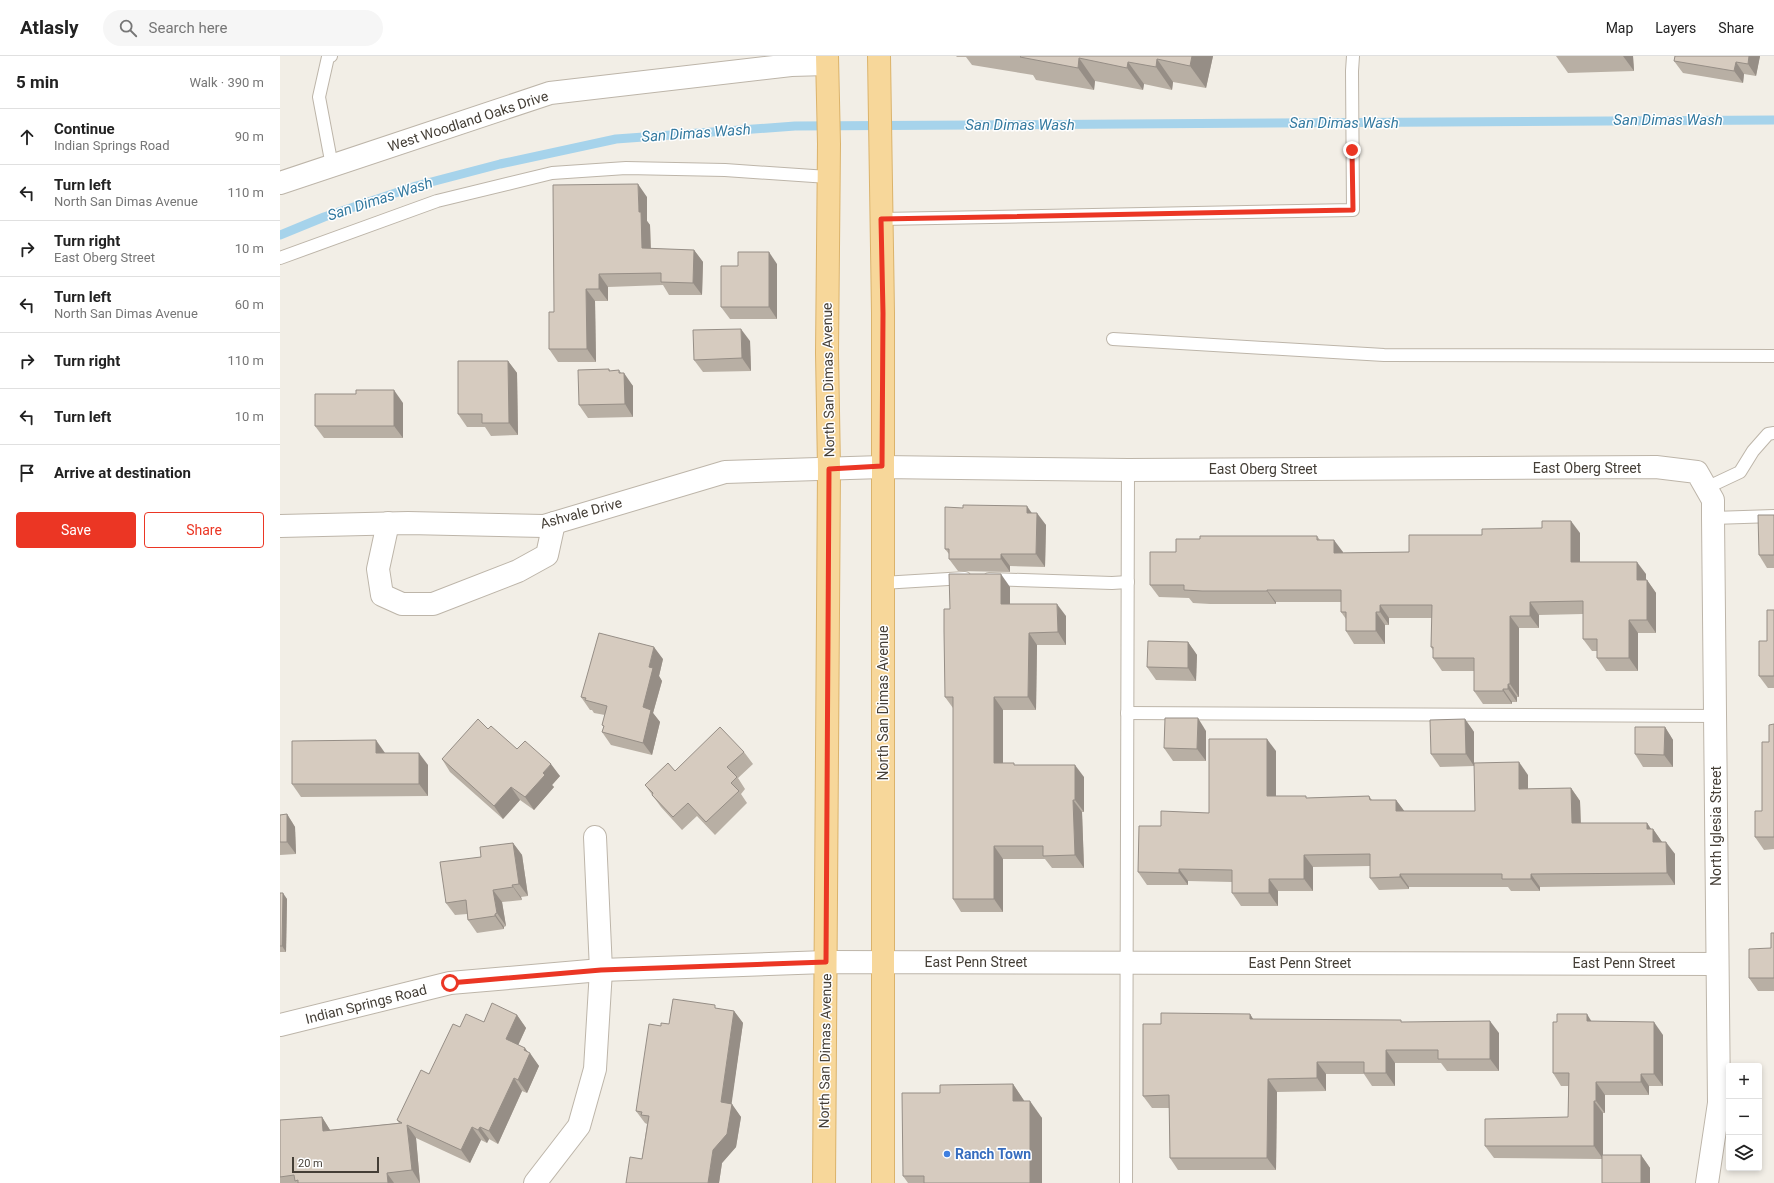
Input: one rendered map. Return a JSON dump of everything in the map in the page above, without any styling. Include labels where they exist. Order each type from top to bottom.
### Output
[{"type":"main road","name":"North San Dimas Avenue","points":[[879,56],[879,145],[883,313],[883,1183]]},
{"type":"main road","name":"North San Dimas Avenue","points":[[824,1183],[829,469],[827,353],[829,144],[827,60]]},
{"type":"street","name":"West Woodland Oaks Drive","points":[[280,183],[550,93],[827,60]]},
{"type":"street","name":"East Oberg Street","points":[[829,469],[882,466],[1128,470],[1656,468],[1702,480]]},
{"type":"street","name":"Ashvale Drive","points":[[280,526],[388,523],[544,526],[725,472],[829,469]]},
{"type":"street","name":"North Iglesia Street","points":[[1702,480],[1713,500],[1719,1103],[1707,1183]]},
{"type":"street","points":[[388,523],[378,568],[382,596],[402,604],[433,604],[518,571],[546,555],[554,523]]},
{"type":"street","points":[[535,1183],[579,1126],[594,1069],[601,970],[595,836]]},
{"type":"street","name":"Indian Springs Road","points":[[280,1025],[450,983],[601,970],[826,962],[884,963]]},
{"type":"street","name":"East Penn Street","points":[[884,963],[1126,962],[1717,964]]},
{"type":"lane","points":[[331,56],[328,57],[319,97],[332,166]]},
{"type":"lane","points":[[881,219],[1353,210],[1353,56]]},
{"type":"lane","points":[[280,258],[437,201],[552,174],[626,168],[725,170],[828,177]]},
{"type":"lane","points":[[1113,340],[1384,355],[1774,356]]},
{"type":"lane","points":[[1702,480],[1740,472],[1753,451],[1768,434],[1774,433]]},
{"type":"lane","points":[[1126,1183],[1128,470]]},
{"type":"lane","points":[[1713,518],[1774,516]]},
{"type":"lane","points":[[882,583],[970,578],[1112,583],[1128,582]]},
{"type":"lane","points":[[1127,713],[1716,716]]},
{"type":"building","points":[[1192,56],[1190,66],[1157,59],[1156,67],[1128,62],[1127,68],[1079,58],[1078,68],[1020,57]]},
{"type":"building","points":[[1675,56],[1749,56],[1748,64],[1736,62],[1734,71],[1674,61]]},
{"type":"building","points":[[638,184],[639,212],[641,212],[642,248],[694,250],[693,283],[661,282],[661,273],[599,274],[599,289],[586,289],[587,349],[549,349],[549,312],[554,312],[553,185]]},
{"type":"building","points":[[738,252],[769,252],[769,307],[721,307],[721,266],[738,266]]},
{"type":"building","points":[[741,329],[742,358],[694,360],[693,330]]},
{"type":"building","points":[[458,361],[508,361],[509,423],[482,423],[482,414],[458,414]]},
{"type":"building","points":[[609,369],[609,371],[619,370],[619,373],[624,373],[625,404],[579,405],[578,370]]},
{"type":"building","points":[[356,390],[394,390],[394,426],[315,426],[315,394],[356,394]]},
{"type":"building","points":[[963,505],[1027,506],[1027,513],[1037,513],[1036,554],[1001,554],[1001,559],[949,559],[949,549],[945,549],[945,507],[963,508]]},
{"type":"building","points":[[1758,515],[1774,515],[1774,555],[1759,555]]},
{"type":"building","points":[[1542,521],[1571,521],[1571,562],[1637,562],[1637,580],[1647,580],[1647,620],[1629,620],[1629,658],[1597,658],[1597,639],[1583,639],[1583,601],[1530,602],[1530,616],[1510,616],[1510,684],[1508,684],[1508,689],[1503,689],[1503,691],[1474,691],[1474,658],[1433,658],[1433,647],[1431,647],[1432,605],[1380,605],[1380,612],[1376,612],[1376,631],[1346,631],[1346,612],[1341,612],[1341,590],[1202,591],[1184,590],[1184,585],[1150,585],[1150,552],[1176,552],[1176,539],[1200,539],[1200,536],[1317,536],[1317,540],[1334,540],[1334,553],[1409,552],[1409,535],[1482,535],[1482,529],[1542,528]]},
{"type":"building","points":[[949,574],[1001,574],[1001,604],[1057,604],[1058,632],[1029,633],[1028,697],[994,697],[994,763],[1014,763],[1014,765],[1075,765],[1075,800],[1073,800],[1075,855],[1043,856],[1043,846],[994,846],[994,899],[953,899],[953,697],[945,697],[944,631],[944,609],[950,609]]},
{"type":"building","points":[[1767,610],[1774,610],[1774,676],[1759,676],[1759,641],[1767,641]]},
{"type":"building","points":[[599,633],[654,647],[649,667],[653,668],[643,707],[651,710],[643,743],[602,732],[604,726],[602,725],[607,706],[585,700],[586,698],[581,697]]},
{"type":"building","points":[[1148,641],[1188,642],[1188,668],[1147,667]]},
{"type":"building","points":[[1165,718],[1198,718],[1197,749],[1164,748]]},
{"type":"building","points":[[478,719],[488,729],[491,726],[517,749],[525,741],[551,764],[543,773],[545,775],[525,797],[511,787],[494,806],[442,759]]},
{"type":"building","points":[[1465,719],[1466,754],[1431,754],[1430,720]]},
{"type":"building","points":[[1774,724],[1774,837],[1755,837],[1755,811],[1762,811],[1762,742],[1769,742],[1769,725]]},
{"type":"building","points":[[720,727],[744,752],[727,767],[737,777],[731,783],[739,791],[706,822],[688,803],[673,817],[652,795],[653,793],[645,785],[668,763],[675,771]]},
{"type":"building","points":[[1635,727],[1665,727],[1664,755],[1635,754]]},
{"type":"building","points":[[1209,739],[1267,739],[1267,796],[1306,796],[1306,798],[1369,796],[1370,800],[1396,800],[1396,811],[1475,811],[1474,763],[1519,762],[1519,789],[1571,788],[1572,823],[1647,823],[1647,829],[1653,829],[1653,842],[1666,842],[1667,873],[1531,874],[1531,879],[1502,879],[1502,874],[1400,874],[1400,877],[1370,878],[1370,854],[1304,855],[1304,879],[1269,879],[1269,893],[1232,893],[1232,870],[1179,869],[1179,873],[1138,872],[1139,826],[1161,826],[1161,811],[1209,813]]},
{"type":"building","points":[[376,740],[376,753],[419,753],[419,784],[292,784],[292,741]]},
{"type":"building","points":[[287,814],[287,842],[280,842],[280,815]]},
{"type":"building","points":[[513,843],[519,884],[512,885],[513,887],[493,890],[497,913],[495,916],[468,920],[466,900],[446,903],[440,862],[481,857],[480,847]]},
{"type":"building","points":[[280,893],[283,893],[282,946],[280,946]]},
{"type":"building","points":[[1771,933],[1774,933],[1774,978],[1749,978],[1749,949],[1771,948]]},
{"type":"building","points":[[673,999],[715,1005],[715,1008],[734,1011],[721,1102],[732,1104],[727,1134],[713,1150],[708,1183],[626,1183],[630,1157],[642,1159],[649,1116],[641,1115],[642,1112],[636,1111],[649,1024],[661,1026],[661,1023],[669,1024]]},
{"type":"building","points":[[492,1003],[517,1015],[506,1039],[525,1048],[524,1050],[530,1053],[518,1080],[514,1078],[489,1131],[480,1127],[478,1130],[472,1127],[461,1150],[407,1125],[412,1170],[387,1173],[388,1183],[298,1183],[298,1180],[295,1181],[294,1175],[280,1177],[280,1120],[322,1117],[323,1131],[402,1123],[397,1120],[421,1070],[429,1074],[453,1024],[460,1027],[466,1014],[484,1022]]},
{"type":"building","points":[[1161,1013],[1250,1014],[1250,1019],[1401,1020],[1401,1022],[1490,1021],[1490,1059],[1438,1059],[1438,1050],[1386,1050],[1386,1073],[1364,1073],[1364,1062],[1317,1062],[1317,1078],[1268,1079],[1267,1158],[1170,1158],[1169,1095],[1143,1096],[1143,1024],[1161,1024]]},
{"type":"building","points":[[1557,1014],[1587,1014],[1587,1021],[1654,1022],[1654,1074],[1641,1074],[1641,1082],[1596,1082],[1596,1101],[1594,1101],[1594,1146],[1485,1146],[1485,1119],[1568,1117],[1569,1073],[1553,1073],[1553,1022],[1557,1022]]},
{"type":"building","points":[[1013,1084],[1013,1101],[1030,1101],[1030,1183],[924,1183],[924,1176],[903,1176],[902,1093],[940,1093],[940,1085]]},
{"type":"building","points":[[1602,1155],[1641,1155],[1641,1183],[1602,1183]]},
{"type":"waterway","name":"San Dimas Wash","points":[[280,235],[324,217],[416,186],[500,164],[616,139],[795,126],[1774,120]]},
{"type":"place","name":"Ranch Town","points":[[947,1154]]},
{"type":"route","points":[[450,983],[601,970],[826,962],[829,469],[882,466],[883,313],[881,219],[1353,210],[1352,150]]}]
